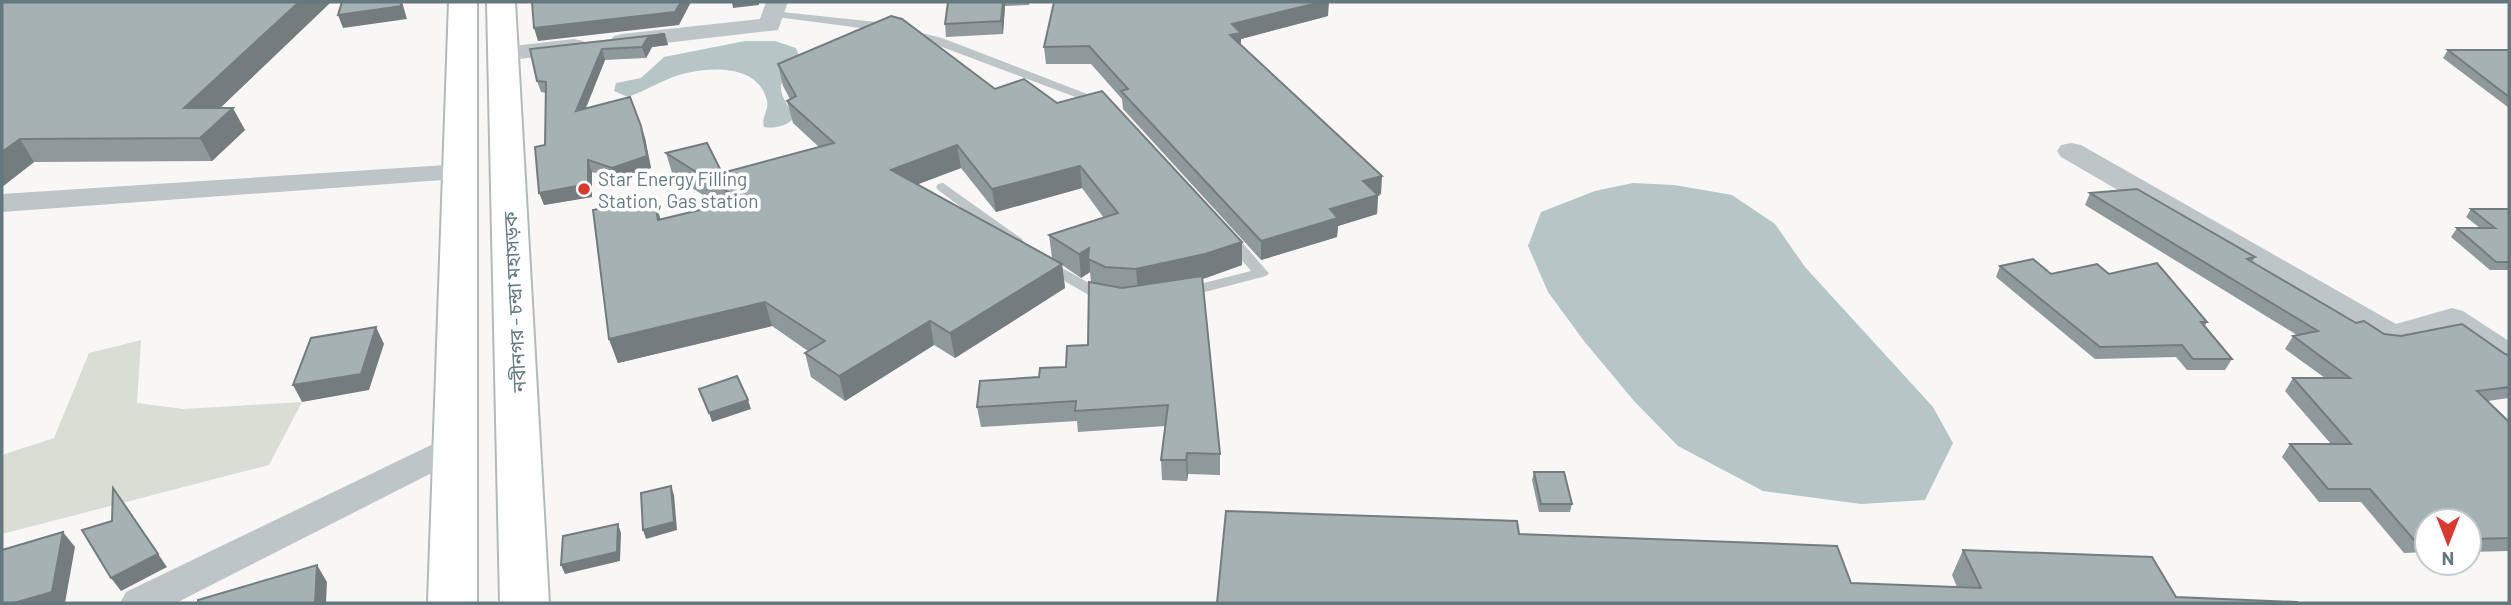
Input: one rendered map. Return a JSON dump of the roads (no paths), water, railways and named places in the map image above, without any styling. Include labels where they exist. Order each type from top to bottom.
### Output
[{"type":"highway","points":[[453,603],[463,2]]},
{"type":"highway","name":"নবীনগর - চন্দ্রা মহাসড়ক","points":[[501,2],[525,603]]},
{"type":"street","points":[[503,54],[770,25],[775,8]]},
{"type":"street","points":[[2071,151],[2392,336],[2452,318],[2509,356]]},
{"type":"street","points":[[2,203],[461,172]]},
{"type":"street","points":[[140,603],[456,445]]},
{"type":"lane","points":[[775,8],[876,26],[938,41],[1106,103],[1116,113]]},
{"type":"lane","points":[[943,187],[1060,275],[1103,299],[1127,301]]},
{"type":"lane","points":[[1162,297],[1261,274],[1216,222]]},
{"type":"place","name":"Star Energy Filling Station, Gas station","points":[[584,189]]}]
